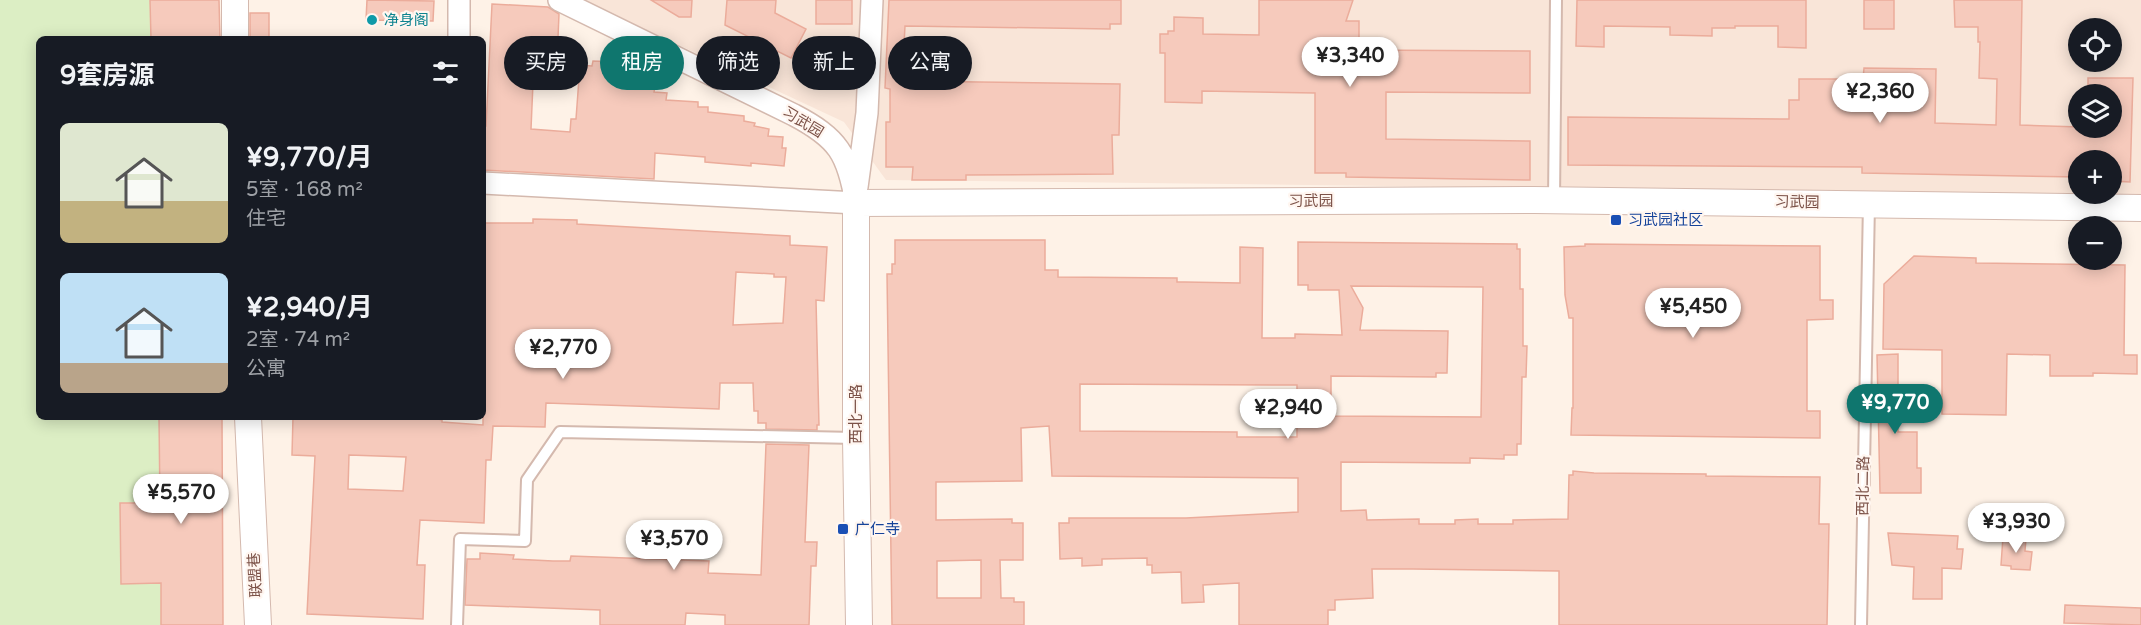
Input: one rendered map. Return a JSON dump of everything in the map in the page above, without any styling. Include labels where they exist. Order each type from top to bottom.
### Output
[{"type":"street","points":[[235,0],[235,36]]},
{"type":"street","points":[[459,0],[459,36]]},
{"type":"street","name":"习武园","points":[[559,0],[794,115],[821,131],[835,142],[844,158],[851,173],[856,203],[1554,200],[2141,208]]},
{"type":"street","points":[[486,183],[856,203],[867,122],[872,0]]},
{"type":"street","name":"西北一路","points":[[856,203],[859,625]]},
{"type":"street","name":"联盟巷","points":[[248,420],[258,625]]},
{"type":"lane","points":[[1554,200],[1556,0]]},
{"type":"lane","name":"西北二路","points":[[1861,625],[1869,203]]},
{"type":"lane","points":[[457,625],[460,539],[525,541],[527,480],[560,432],[856,438]]},
{"type":"shaded area","points":[[582,0],[2141,0],[2141,195],[2122,195],[2122,150],[2068,150],[2068,194],[886,180],[844,122],[775,90],[780,90],[780,36],[696,36],[696,53],[684,47],[684,36],[659,36]]},
{"type":"green space","points":[[0,0],[150,0],[151,36],[36,36],[36,420],[159,420],[160,503],[122,584],[161,583],[161,625],[0,625]]},
{"type":"building","points":[[150,0],[219,0],[220,36],[151,36]]},
{"type":"building","points":[[367,0],[434,1],[433,21],[366,20]]},
{"type":"building","points":[[651,0],[692,0],[691,17],[679,17]]},
{"type":"building","points":[[727,0],[776,0],[775,13],[806,29],[802,36],[792,36],[791,58],[780,52],[780,36],[747,36],[725,25]]},
{"type":"building","points":[[816,0],[852,0],[852,24],[816,24]]},
{"type":"building","points":[[889,0],[1121,0],[1121,24],[1110,24],[1110,29],[905,26],[904,36],[888,36],[888,89],[885,88]]},
{"type":"building","points":[[1259,0],[1353,0],[1346,21],[1359,21],[1359,50],[1530,51],[1530,93],[1386,92],[1386,139],[1530,141],[1530,180],[1346,177],[1346,173],[1315,173],[1315,93],[1202,91],[1202,103],[1165,102],[1165,53],[1160,53],[1160,34],[1174,31],[1174,17],[1203,18],[1203,34],[1259,35]]},
{"type":"building","points":[[1577,0],[1806,0],[1806,48],[1778,47],[1778,26],[1712,28],[1712,36],[1670,35],[1670,27],[1604,26],[1604,47],[1576,46]]},
{"type":"building","points":[[1864,0],[1894,0],[1894,29],[1864,29]]},
{"type":"building","points":[[1954,0],[2022,0],[2020,125],[2068,127],[2068,138],[2122,138],[2122,84],[2088,84],[2088,78],[2133,78],[2130,182],[2122,182],[2122,150],[2068,150],[2068,177],[1862,173],[1862,167],[1568,165],[1568,117],[1789,119],[1789,100],[1799,100],[1799,79],[1863,79],[1864,68],[1936,69],[1935,123],[1996,125],[1997,79],[1979,78],[1978,27],[1955,27]]},
{"type":"building","points":[[492,4],[548,7],[559,14],[558,36],[504,36],[504,90],[533,90],[531,129],[570,132],[571,119],[576,119],[578,90],[588,90],[588,66],[592,66],[593,61],[600,61],[600,90],[654,90],[654,92],[667,93],[666,100],[698,102],[698,107],[708,107],[708,112],[744,116],[744,121],[769,129],[768,136],[783,137],[782,148],[786,148],[784,166],[705,162],[705,157],[655,153],[654,179],[486,170]]},
{"type":"building","points":[[250,13],[269,13],[269,36],[250,36]]},
{"type":"building","points":[[972,82],[1120,84],[1119,135],[1112,135],[1113,174],[966,175],[966,180],[912,180],[913,167],[886,167],[886,122],[890,122],[890,90],[972,90]]},
{"type":"building","points":[[533,219],[577,220],[577,224],[790,236],[790,245],[827,247],[824,301],[816,300],[819,425],[817,425],[817,430],[766,429],[766,423],[758,423],[758,411],[754,411],[753,383],[720,383],[719,409],[546,403],[545,427],[493,426],[491,460],[486,460],[484,523],[420,520],[417,565],[425,565],[423,619],[307,614],[315,456],[292,455],[293,420],[442,420],[442,422],[483,425],[483,420],[486,420],[486,223],[533,223]],"holes":[[[736,272],[774,274],[774,277],[786,277],[783,323],[733,325]],[[349,455],[406,457],[403,491],[348,489]]]},
{"type":"building","points":[[895,240],[1045,240],[1045,270],[1058,270],[1058,277],[1177,278],[1177,282],[1240,283],[1240,247],[1263,248],[1262,338],[1295,338],[1295,334],[1342,335],[1339,290],[1308,290],[1308,285],[1298,285],[1298,242],[1517,244],[1517,249],[1520,249],[1520,289],[1523,289],[1523,346],[1527,346],[1526,377],[1522,377],[1521,444],[1517,444],[1517,455],[1504,455],[1504,459],[1470,458],[1470,463],[1341,462],[1341,511],[1366,510],[1367,520],[1419,519],[1419,524],[1455,524],[1455,520],[1478,519],[1478,524],[1513,524],[1513,520],[1568,519],[1569,475],[1573,475],[1573,471],[1820,477],[1819,524],[1829,524],[1827,625],[1559,625],[1559,571],[1372,569],[1373,598],[1335,600],[1335,610],[1328,610],[1328,625],[1239,625],[1239,583],[1203,585],[1204,602],[1182,603],[1181,572],[1152,573],[1152,565],[1147,565],[1147,558],[1102,559],[1102,565],[1082,566],[1082,558],[1060,559],[1059,523],[1069,523],[1069,518],[1186,518],[1298,512],[1298,478],[1052,476],[1049,426],[1021,428],[1022,481],[936,482],[936,520],[1012,519],[1012,523],[1023,523],[1023,560],[1000,560],[1001,598],[1014,598],[1014,602],[1024,602],[1024,625],[892,625],[887,274],[892,274],[892,264],[895,264]],"holes":[[[1351,286],[1483,287],[1481,417],[1331,416],[1331,376],[1436,377],[1436,373],[1447,373],[1448,331],[1360,330],[1363,308]],[[1080,384],[1297,385],[1297,437],[1237,437],[1237,432],[1080,431]],[[981,560],[981,598],[937,598],[937,561]]]},
{"type":"building","points":[[1585,244],[1820,246],[1820,300],[1833,300],[1833,319],[1807,320],[1807,411],[1820,411],[1820,438],[1571,435],[1573,318],[1569,318],[1565,295],[1564,247],[1585,246]]},
{"type":"building","points":[[1914,256],[1976,258],[1976,263],[2068,264],[2068,270],[2122,270],[2122,265],[2125,265],[2124,355],[2137,355],[2137,374],[2093,373],[2093,376],[2050,376],[2050,355],[2007,354],[2006,415],[1942,414],[1942,350],[1883,349],[1884,284]]},
{"type":"building","points":[[1898,354],[1898,432],[1917,432],[1917,468],[1921,468],[1921,493],[1880,493],[1877,355]]},
{"type":"building","points":[[159,420],[222,420],[223,625],[161,625],[161,583],[121,584],[120,503],[160,503]]},
{"type":"building","points":[[766,444],[809,445],[805,542],[817,542],[816,566],[811,566],[809,625],[725,625],[725,615],[686,613],[685,625],[600,625],[600,610],[465,605],[467,559],[480,559],[480,553],[514,555],[513,559],[553,561],[570,561],[571,556],[709,561],[708,573],[761,575]]},
{"type":"building","points":[[1888,533],[1958,536],[1957,549],[1963,549],[1961,569],[1942,568],[1942,599],[1913,599],[1914,567],[1892,565]]},
{"type":"building","points":[[2003,537],[2026,538],[2025,551],[2032,552],[2030,570],[2011,569],[2011,566],[2001,565]]},
{"type":"building","points":[[2065,605],[2141,608],[2141,625],[2064,623]]},
{"type":"place","name":"净身阁","points":[[372,20]]},
{"type":"place","name":"习武园社区","points":[[1616,220]]},
{"type":"place","name":"广仁寺","points":[[843,529]]}]
